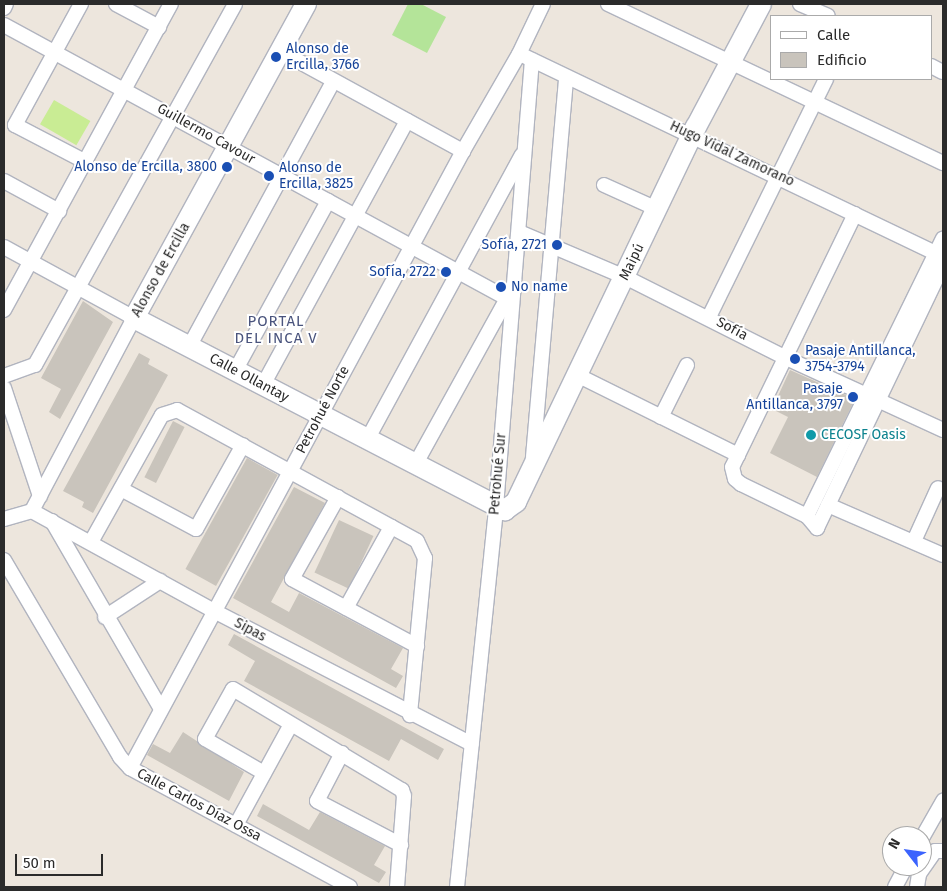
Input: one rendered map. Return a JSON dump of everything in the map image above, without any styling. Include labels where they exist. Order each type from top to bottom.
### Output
[{"type":"street","points":[[4,8],[6,4]]},
{"type":"street","points":[[81,4],[15,125],[86,162]]},
{"type":"street","points":[[116,4],[159,27]]},
{"type":"street","points":[[4,310],[172,4]]},
{"type":"street","points":[[4,376],[35,365],[174,117],[234,4]]},
{"type":"street","name":"Alonso de Ercilla","points":[[32,511],[134,318],[306,4]]},
{"type":"street","name":"Petrohué Norte","points":[[130,768],[463,151],[519,54],[543,4]]},
{"type":"street","points":[[608,4],[628,8],[814,103],[943,163]]},
{"type":"street","name":"Maipú","points":[[496,507],[505,510],[516,502],[532,465],[578,375],[692,136],[761,4]]},
{"type":"street","points":[[800,4],[826,15]]},
{"type":"street","name":"Guillermo Cavour","points":[[4,25],[460,271],[510,300]]},
{"type":"street","points":[[280,50],[333,82],[463,151]]},
{"type":"street","name":"Hugo Vidal Zamorano","points":[[519,54],[778,176],[941,258]]},
{"type":"street","name":"Petrohué Sur","points":[[457,887],[496,507],[510,300],[519,232],[532,60]]},
{"type":"street","points":[[532,465],[553,246],[566,77]]},
{"type":"street","points":[[709,317],[826,80]]},
{"type":"street","points":[[189,347],[333,82]]},
{"type":"street","points":[[263,385],[358,217],[407,121]]},
{"type":"street","points":[[367,440],[525,150]]},
{"type":"street","points":[[4,181],[59,211]]},
{"type":"street","points":[[604,185],[657,209]]},
{"type":"street","points":[[235,371],[328,201]]},
{"type":"street","points":[[856,214],[732,467],[735,479],[807,516],[817,528],[875,397],[941,258],[943,239]]},
{"type":"street","name":"Sofía","points":[[519,232],[625,277],[709,317],[786,358],[875,397],[943,430]]},
{"type":"street","name":"Calle Ollantay","points":[[4,247],[134,318],[496,507]]},
{"type":"street","points":[[415,465],[510,300]]},
{"type":"street","points":[[661,417],[687,365]]},
{"type":"street","points":[[578,375],[738,455]]},
{"type":"street","points":[[4,388],[40,496]]},
{"type":"street","points":[[807,516],[875,397]]},
{"type":"street","points":[[91,542],[162,414],[177,410],[243,445],[418,541],[425,558],[410,715]]},
{"type":"street","points":[[121,489],[196,529],[243,445]]},
{"type":"street","points":[[914,541],[938,488]]},
{"type":"street","points":[[338,497],[292,579],[417,646]]},
{"type":"street","points":[[828,505],[943,555]]},
{"type":"street","points":[[4,519],[32,511]]},
{"type":"street","name":"Sipas","points":[[32,511],[214,611],[410,715],[472,744]]},
{"type":"street","points":[[51,521],[105,617],[161,708]]},
{"type":"street","points":[[346,608],[391,527]]},
{"type":"street","name":"Calle Carlos Díaz Ossa","points":[[4,560],[120,757],[130,768],[350,887]]},
{"type":"street","points":[[105,617],[160,581]]},
{"type":"street","points":[[264,773],[205,739],[233,689],[280,715],[290,726],[342,753],[402,790],[401,845],[397,887]]},
{"type":"street","points":[[236,825],[290,726]]},
{"type":"street","points":[[342,753],[317,801],[401,845]]},
{"type":"street","points":[[929,826],[943,801]]},
{"type":"street","points":[[918,881],[936,851],[943,851]]},
{"type":"street","points":[[895,887],[901,876]]},
{"type":"green space","points":[[408,4],[421,4],[446,17],[427,53],[392,35]]},
{"type":"green space","points":[[54,100],[90,121],[76,145],[40,124]]},
{"type":"building","points":[[83,301],[113,322],[60,419],[49,412],[61,389],[41,378]]},
{"type":"building","points":[[139,353],[150,359],[148,364],[168,375],[93,513],[82,507],[84,502],[63,491]]},
{"type":"building","name":"CECOSF Oasis","points":[[790,370],[855,399],[817,477],[770,453],[788,417],[772,409]]},
{"type":"building","points":[[173,421],[185,427],[156,483],[144,477]]},
{"type":"building","points":[[247,458],[278,475],[216,586],[185,569]]},
{"type":"building","points":[[294,487],[325,503],[271,602],[289,612],[299,593],[403,648],[391,669],[403,676],[396,688],[233,598]]},
{"type":"building","points":[[339,520],[373,536],[349,589],[314,573]]},
{"type":"building","points":[[234,634],[444,749],[438,760],[401,739],[389,761],[244,681],[255,661],[228,645]]},
{"type":"building","points":[[183,732],[244,772],[229,801],[147,755],[153,744],[170,753]]},
{"type":"building","points":[[263,804],[309,830],[320,812],[385,846],[374,865],[386,872],[379,883],[257,816]]},
{"type":"place","name":"Alonso de Ercilla, 3766","points":[[276,57]]},
{"type":"place","name":"Alonso de Ercilla, 3800","points":[[227,167]]},
{"type":"place","name":"Alonso de Ercilla, 3825","points":[[269,176]]},
{"type":"place","name":"Sofía, 2721","points":[[557,245]]},
{"type":"place","name":"Sofía, 2722","points":[[446,272]]},
{"type":"place","name":"No name","points":[[501,287]]},
{"type":"place","name":"Pasaje Antillanca, 3754-3794","points":[[795,359]]},
{"type":"place","name":"Pasaje Antillanca, 3797","points":[[853,397]]},
{"type":"place","name":"CECOSF Oasis","points":[[811,435]]},
{"type":"district","name":"PORTAL DEL INCA V","points":[[276,330]]}]
